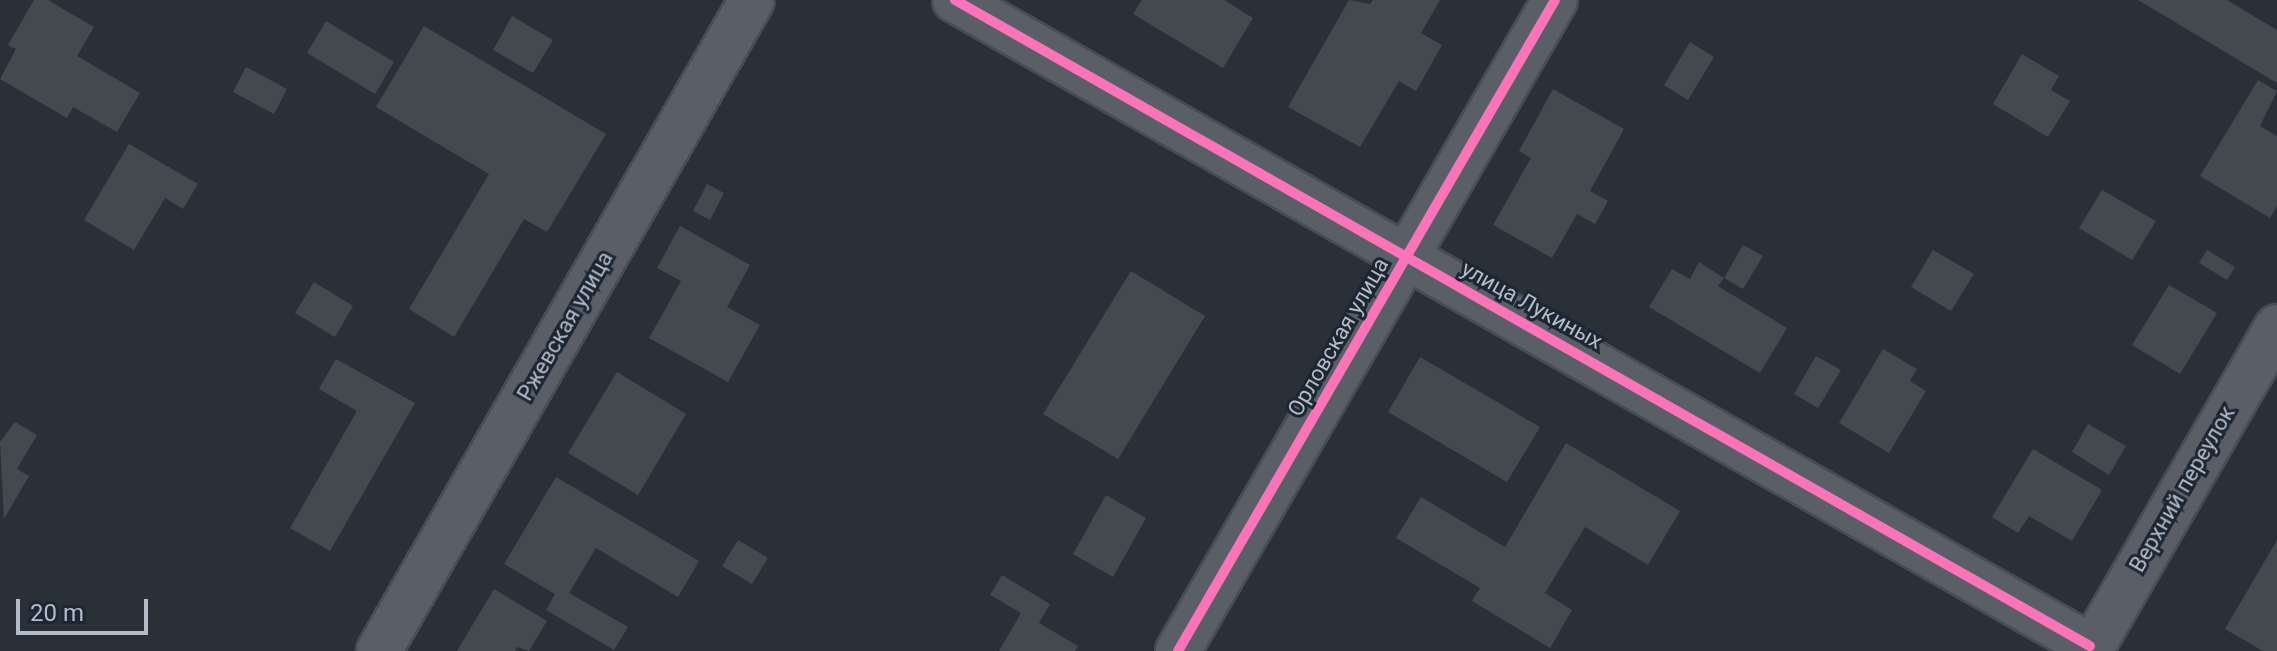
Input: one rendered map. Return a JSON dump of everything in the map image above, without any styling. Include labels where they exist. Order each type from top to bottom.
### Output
[{"type":"street","name":"Ржевская улица","points":[[379,651],[752,0]]},
{"type":"street","name":"улица Лукиных","points":[[955,0],[2090,649]]},
{"type":"street","name":"Орловская улица","points":[[1178,651],[1555,0]]},
{"type":"street","name":"Верхний переулок","points":[[2090,649],[2277,327]]},
{"type":"building","points":[[34,0],[48,0],[94,27],[77,56],[140,93],[117,132],[73,107],[67,118],[0,79],[16,49],[8,45]]},
{"type":"building","points":[[1142,0],[1224,0],[1253,18],[1223,68],[1133,14]]},
{"type":"building","points":[[1349,0],[1370,4],[1373,0],[1440,0],[1421,33],[1442,45],[1416,91],[1399,81],[1360,147],[1288,107]]},
{"type":"building","points":[[2138,0],[2227,0],[2277,30],[2277,83]]},
{"type":"building","points":[[512,16],[553,40],[533,73],[493,50]]},
{"type":"building","points":[[326,21],[394,62],[375,94],[307,53]]},
{"type":"building","points":[[424,26],[606,134],[547,232],[524,219],[454,337],[409,309],[489,174],[376,107]]},
{"type":"building","points":[[1690,42],[1714,57],[1688,100],[1664,85]]},
{"type":"building","points":[[2022,54],[2059,76],[2051,90],[2070,101],[2048,137],[1993,104]]},
{"type":"building","points":[[246,67],[287,89],[274,114],[233,92]]},
{"type":"building","points":[[2258,80],[2277,91],[2260,126],[2277,136],[2277,206],[2270,218],[2200,176]]},
{"type":"building","points":[[1553,89],[1624,129],[1590,191],[1608,201],[1595,224],[1577,214],[1552,258],[1493,225],[1531,158],[1519,151]]},
{"type":"building","points":[[129,144],[198,184],[183,209],[165,198],[134,250],[84,220]]},
{"type":"building","points":[[707,184],[724,193],[710,220],[693,211]]},
{"type":"building","points":[[2102,190],[2156,221],[2132,260],[2079,228]]},
{"type":"building","points":[[680,226],[750,265],[727,307],[760,325],[728,382],[649,338],[681,281],[657,268]]},
{"type":"building","points":[[1743,245],[1763,256],[1743,289],[1724,278]]},
{"type":"building","points":[[1933,250],[1974,274],[1951,311],[1911,287]]},
{"type":"building","points":[[2207,250],[2235,267],[2227,280],[2199,263]]},
{"type":"building","points":[[1699,262],[1724,278],[1718,286],[1787,328],[1760,373],[1649,307],[1672,269],[1690,279]]},
{"type":"building","points":[[1131,271],[1205,316],[1118,459],[1043,414]]},
{"type":"building","points":[[314,282],[353,306],[335,337],[295,313]]},
{"type":"building","points":[[2169,285],[2217,313],[2180,374],[2132,345]]},
{"type":"building","points":[[1883,349],[1917,369],[1910,381],[1926,391],[1889,453],[1839,423]]},
{"type":"building","points":[[1816,356],[1841,370],[1818,408],[1794,394]]},
{"type":"building","points":[[1420,357],[1540,427],[1507,482],[1388,412]]},
{"type":"building","points":[[336,359],[415,403],[330,551],[290,528],[357,411],[319,389]]},
{"type":"building","points":[[617,372],[686,414],[638,495],[568,453]]},
{"type":"building","points":[[15,422],[37,435],[17,469],[29,476],[4,519],[0,442]]},
{"type":"building","points":[[2088,424],[2126,446],[2109,475],[2072,452]]},
{"type":"building","points":[[1566,443],[1680,511],[1648,565],[1585,527],[1545,593],[1572,610],[1550,648],[1472,601],[1480,588],[1396,538],[1421,497],[1505,547]]},
{"type":"building","points":[[2033,449],[2102,490],[2072,541],[2029,516],[2018,533],[1992,517]]},
{"type":"building","points":[[556,477],[699,561],[678,597],[596,548],[569,593],[628,627],[614,650],[546,610],[555,594],[504,564]]},
{"type":"building","points":[[1106,495],[1146,518],[1113,577],[1073,554]]},
{"type":"building","points":[[738,540],[768,558],[752,584],[722,566]]},
{"type":"building","points":[[2277,540],[2277,651],[2263,651],[2225,629]]},
{"type":"building","points":[[1002,575],[1050,604],[1039,623],[1078,646],[1075,651],[999,651],[1021,613],[990,595]]},
{"type":"building","points":[[494,589],[547,621],[529,651],[517,647],[515,651],[457,651]]},
{"type":"cycle path","points":[[955,0],[2090,646]]},
{"type":"cycle path","points":[[1178,651],[1555,0]]}]
